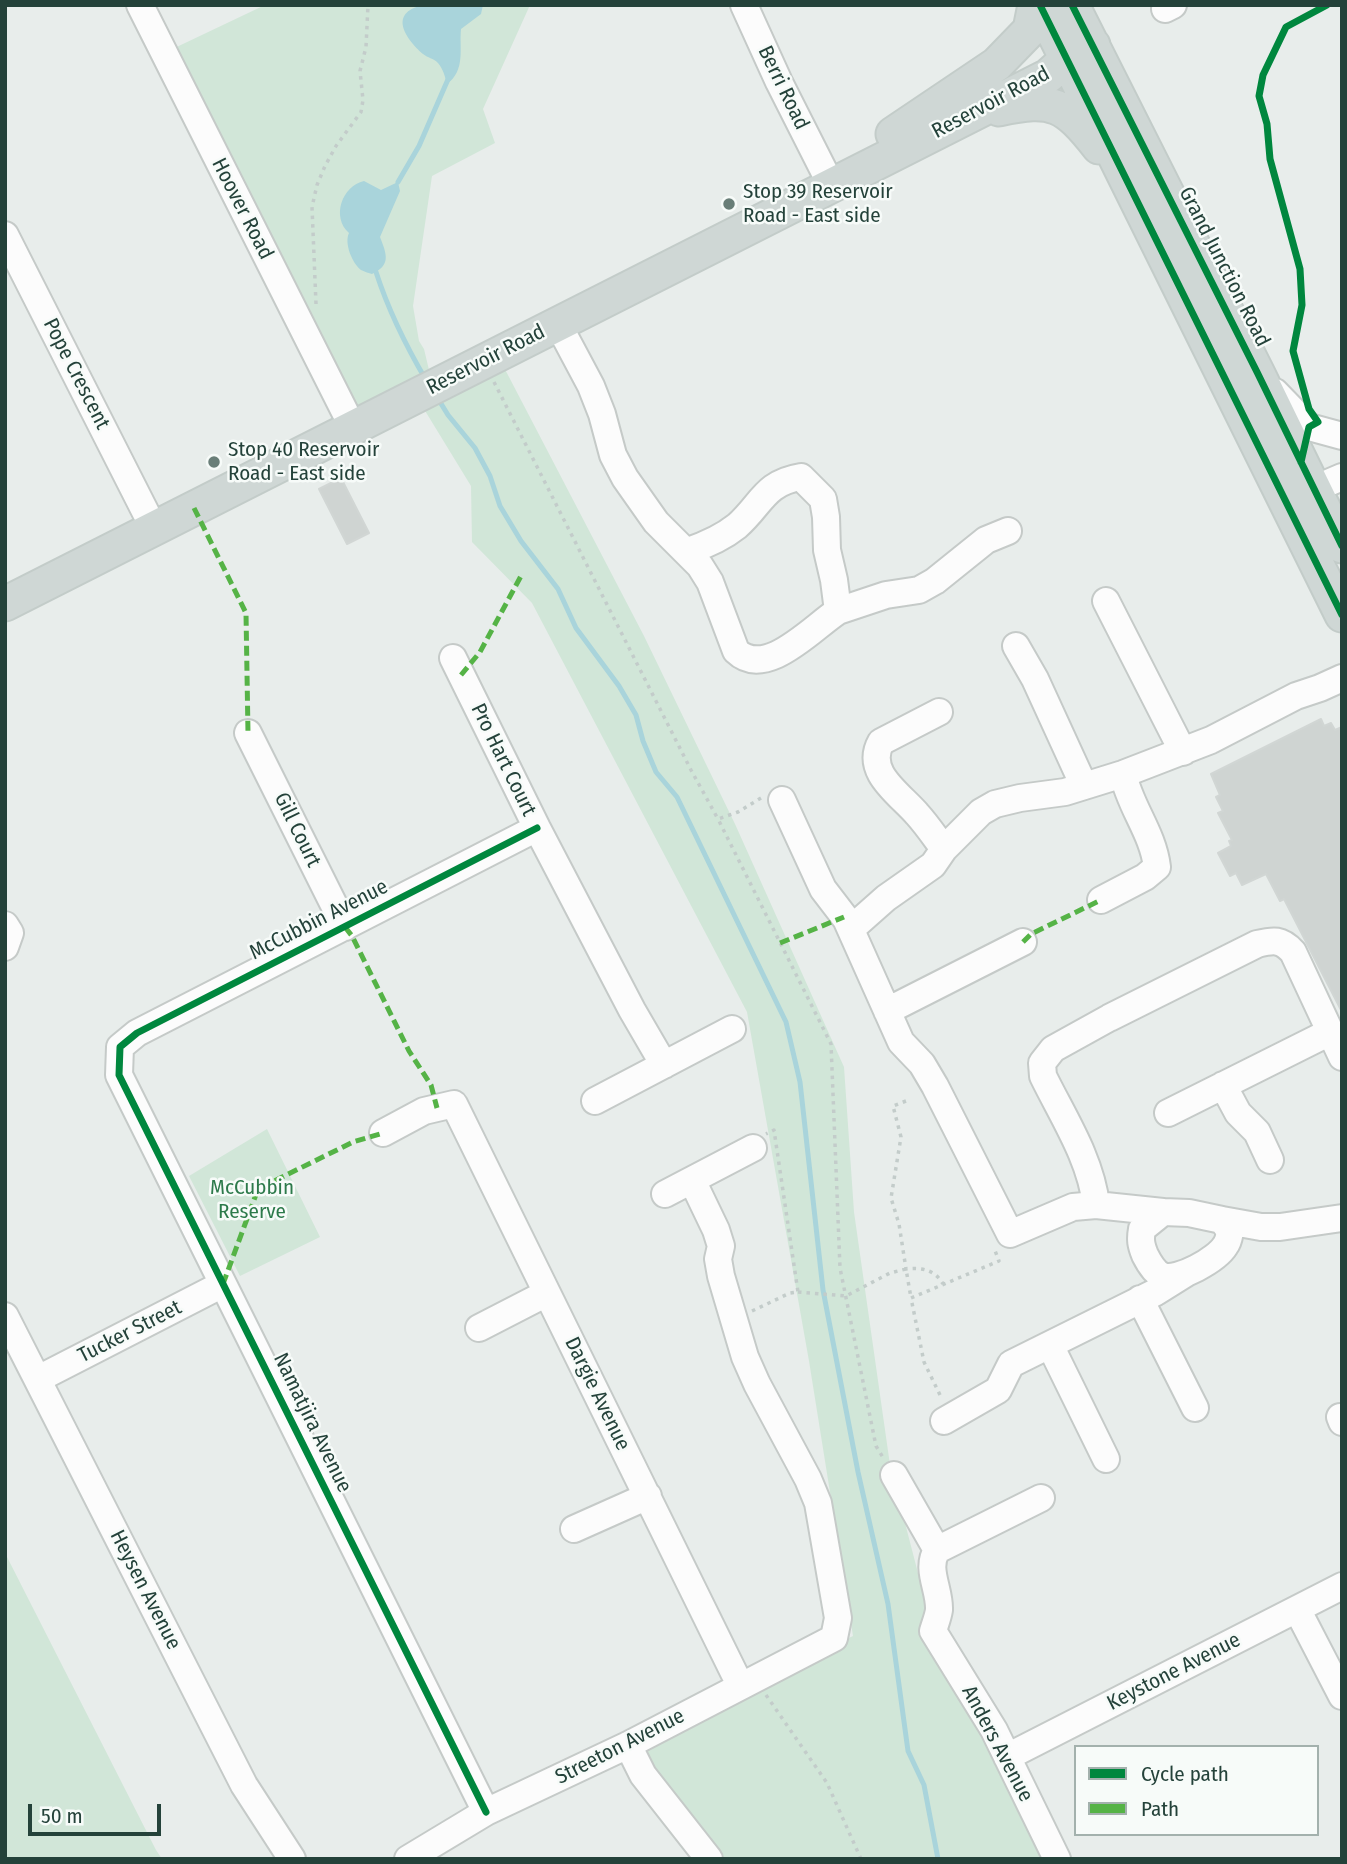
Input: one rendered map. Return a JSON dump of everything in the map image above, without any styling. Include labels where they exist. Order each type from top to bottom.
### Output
[{"type":"main road","name":"Grand Junction Road","points":[[1038,5],[1080,52],[1257,372],[1303,482],[1342,615]]},
{"type":"main road","points":[[876,145],[997,64],[1030,30],[1038,5]]},
{"type":"main road","name":"Grand Junction Road","points":[[1072,5],[1080,52],[1131,187],[1342,546]]},
{"type":"main road","name":"Reservoir Road","points":[[464,365],[827,178],[967,116],[1048,76],[1080,52]]},
{"type":"main road","name":"Reservoir Road","points":[[5,584],[150,520],[411,389],[567,318],[827,178],[876,145],[1041,61],[1080,52]]},
{"type":"main road","points":[[967,116],[1031,104],[1057,106],[1086,131],[1131,187]]},
{"type":"main road","name":"Reservoir Road","points":[[5,604],[150,520]]},
{"type":"street","name":"Hoover Road","points":[[140,5],[349,420]]},
{"type":"street","name":"Berri Road","points":[[744,5],[827,178]]},
{"type":"street","name":"Pope Crescent","points":[[5,235],[13,270],[150,520]]},
{"type":"street","points":[[567,318],[584,334],[600,372],[602,414],[613,455],[625,478],[656,522],[688,551],[710,582],[736,651],[742,656],[753,661],[774,656],[803,639],[838,611],[886,596],[919,590],[986,540],[1008,531]]},
{"type":"street","points":[[1257,372],[1300,420],[1320,431],[1342,437],[1303,482]]},
{"type":"street","points":[[688,551],[728,533],[773,486],[801,477],[823,499],[827,517],[827,550],[838,611]]},
{"type":"street","points":[[1106,601],[1183,752]]},
{"type":"street","points":[[1016,646],[1035,679],[1084,786]]},
{"type":"street","name":"Pro Hart Court","points":[[453,658],[537,828],[632,1010],[664,1065]]},
{"type":"street","points":[[1296,696],[1313,678],[1342,664]]},
{"type":"street","points":[[851,929],[886,898],[933,865],[944,849],[981,812],[995,804],[1065,792],[1123,774],[1183,752],[1296,696],[1342,678]]},
{"type":"street","points":[[939,712],[881,742],[876,751],[876,760],[895,794],[919,816],[944,849]]},
{"type":"street","name":"Gill Court","points":[[248,733],[345,927]]},
{"type":"street","points":[[1101,900],[1157,867],[1155,851],[1126,790],[1123,774]]},
{"type":"street","points":[[782,800],[823,889],[851,929],[901,1042],[922,1064],[935,1086],[1010,1234],[1073,1207],[1104,1206],[1189,1213],[1261,1227],[1342,1218]]},
{"type":"street","name":"McCubbin Avenue","points":[[120,1047],[137,1034],[537,828]]},
{"type":"street","points":[[5,925],[9,933],[5,947]]},
{"type":"street","points":[[1188,1272],[1171,1277],[1161,1276],[1145,1254],[1130,1223],[1121,1212],[1104,1206],[1043,1076],[1042,1063],[1054,1049],[1109,1018],[1257,944],[1275,940],[1284,943],[1293,952],[1342,1058]]},
{"type":"street","points":[[887,1011],[1023,942]]},
{"type":"street","points":[[595,1101],[733,1029]]},
{"type":"street","points":[[1168,1113],[1330,1032]]},
{"type":"street","name":"Namatjira Avenue","points":[[120,1047],[119,1075],[486,1812]]},
{"type":"street","points":[[1223,1085],[1238,1113],[1257,1132],[1270,1160]]},
{"type":"street","name":"Dargie Avenue","points":[[383,1133],[424,1111],[454,1104],[648,1496],[748,1681]]},
{"type":"street","points":[[665,1194],[753,1147]]},
{"type":"street","points":[[692,1180],[719,1238],[721,1246],[718,1259],[721,1276],[733,1316]]},
{"type":"street","points":[[1140,1299],[1151,1287],[1142,1228],[1164,1212]]},
{"type":"street","points":[[1213,1258],[1225,1248],[1229,1239],[1230,1231],[1222,1220]]},
{"type":"street","points":[[942,1408],[998,1390],[1011,1364],[1140,1299],[1261,1233],[1280,1227]]},
{"type":"street","name":"Tucker Street","points":[[37,1379],[223,1284]]},
{"type":"street","points":[[479,1328],[547,1293]]},
{"type":"street","points":[[1140,1299],[1195,1408]]},
{"type":"street","name":"Heysen Avenue","points":[[5,1316],[244,1785],[292,1859]]},
{"type":"street","name":"Streeton Avenue","points":[[408,1859],[486,1812],[628,1745],[834,1638],[838,1618],[818,1503],[757,1384],[733,1316]]},
{"type":"street","points":[[1050,1345],[1106,1459]]},
{"type":"street","points":[[894,1475],[937,1550],[1041,1498]]},
{"type":"street","points":[[574,1529],[648,1496]]},
{"type":"street","name":"Anders Avenue","points":[[937,1550],[931,1568],[937,1586],[939,1609],[933,1631],[994,1730],[1057,1859]]},
{"type":"street","name":"Keystone Avenue","points":[[1006,1757],[1342,1586]]},
{"type":"street","points":[[1297,1609],[1342,1696]]},
{"type":"street","points":[[628,1745],[643,1775],[709,1859]]},
{"type":"path","points":[[317,315],[312,207],[325,166],[361,112],[363,100],[359,71],[366,47],[368,5]]},
{"type":"path","points":[[464,365],[718,819],[831,1044],[840,1268],[876,1446],[894,1475]]},
{"type":"path","points":[[718,819],[757,801],[764,794],[782,800]]},
{"type":"path","points":[[906,1101],[894,1106],[901,1137],[891,1198],[899,1224],[924,1362],[942,1408]]},
{"type":"path","points":[[753,1147],[760,1138],[774,1130],[798,1292]]},
{"type":"path","points":[[911,1298],[999,1261],[993,1249],[1003,1244],[1010,1234]]},
{"type":"path","points":[[733,1316],[752,1311],[790,1293],[846,1296],[890,1273],[906,1269],[931,1271],[938,1275],[943,1284]]},
{"type":"path","points":[[748,1681],[782,1721],[827,1783],[861,1859]]},
{"type":"green space","points":[[265,5],[530,5],[483,109],[495,143],[432,176],[413,306],[419,341],[424,349],[429,370],[345,412],[164,53]]},
{"type":"green space","points":[[497,354],[644,636],[735,824],[844,1067],[854,1212],[890,1465],[933,1631],[1052,1859],[716,1859],[628,1745],[853,1636],[809,1361],[747,1012],[532,603],[472,542],[471,486],[416,396]]},
{"type":"green space","name":"McCubbin Reserve","points":[[267,1129],[320,1237],[240,1276],[189,1176]]},
{"type":"green space","points":[[5,1553],[156,1850],[162,1859],[5,1859]]},
{"type":"water","points":[[423,5],[483,5],[481,14],[461,29],[459,65],[447,84],[438,63],[416,48],[403,26],[406,14]]},
{"type":"water","points":[[364,181],[381,190],[398,182],[400,191],[380,237],[386,254],[385,263],[372,274],[361,270],[355,263],[348,247],[349,233],[341,219],[340,211],[345,195],[356,184]]},
{"type":"building","points":[[341,478],[369,533],[347,544],[319,489]]},
{"type":"building","points":[[1321,719],[1324,726],[1331,723],[1335,730],[1342,727],[1342,1012],[1284,899],[1280,901],[1266,874],[1242,885],[1236,873],[1230,876],[1218,853],[1231,846],[1229,841],[1232,840],[1218,813],[1223,811],[1216,797],[1220,795],[1211,774]]},
{"type":"waterway","points":[[398,182],[419,146],[449,77]]},
{"type":"waterway","points":[[376,272],[398,327],[426,380]]},
{"type":"waterway","points":[[437,397],[475,448],[490,476],[500,506],[521,541],[558,589],[576,628],[619,686],[636,715],[656,772],[677,797],[786,1022],[800,1082],[823,1290],[858,1472],[888,1604],[908,1751],[924,1785],[938,1859]]},
{"type":"marked path","points":[[194,508],[246,613],[248,733]]},
{"type":"marked path","points":[[461,675],[480,652],[521,576]]},
{"type":"marked path","points":[[1023,942],[1031,934],[1101,900]]},
{"type":"marked path","points":[[780,943],[844,917]]},
{"type":"marked path","points":[[345,927],[409,1051],[431,1085],[437,1108]]},
{"type":"marked path","points":[[223,1284],[258,1189],[353,1142],[383,1133]]},
{"type":"cycle path","points":[[1040,5],[1342,615]]},
{"type":"cycle path","points":[[1072,5],[1342,546]]},
{"type":"cycle path","points":[[1301,462],[1309,427],[1318,422],[1309,409],[1293,351],[1302,305],[1300,269],[1270,159],[1267,124],[1259,96],[1263,75],[1286,27],[1327,5]]},
{"type":"cycle path","points":[[486,1812],[119,1075],[120,1047],[137,1033],[537,828]]},
{"type":"place","name":"Stop 39 Reservoir Road - East side","points":[[729,204]]},
{"type":"place","name":"Stop 40 Reservoir Road - East side","points":[[214,462]]}]
